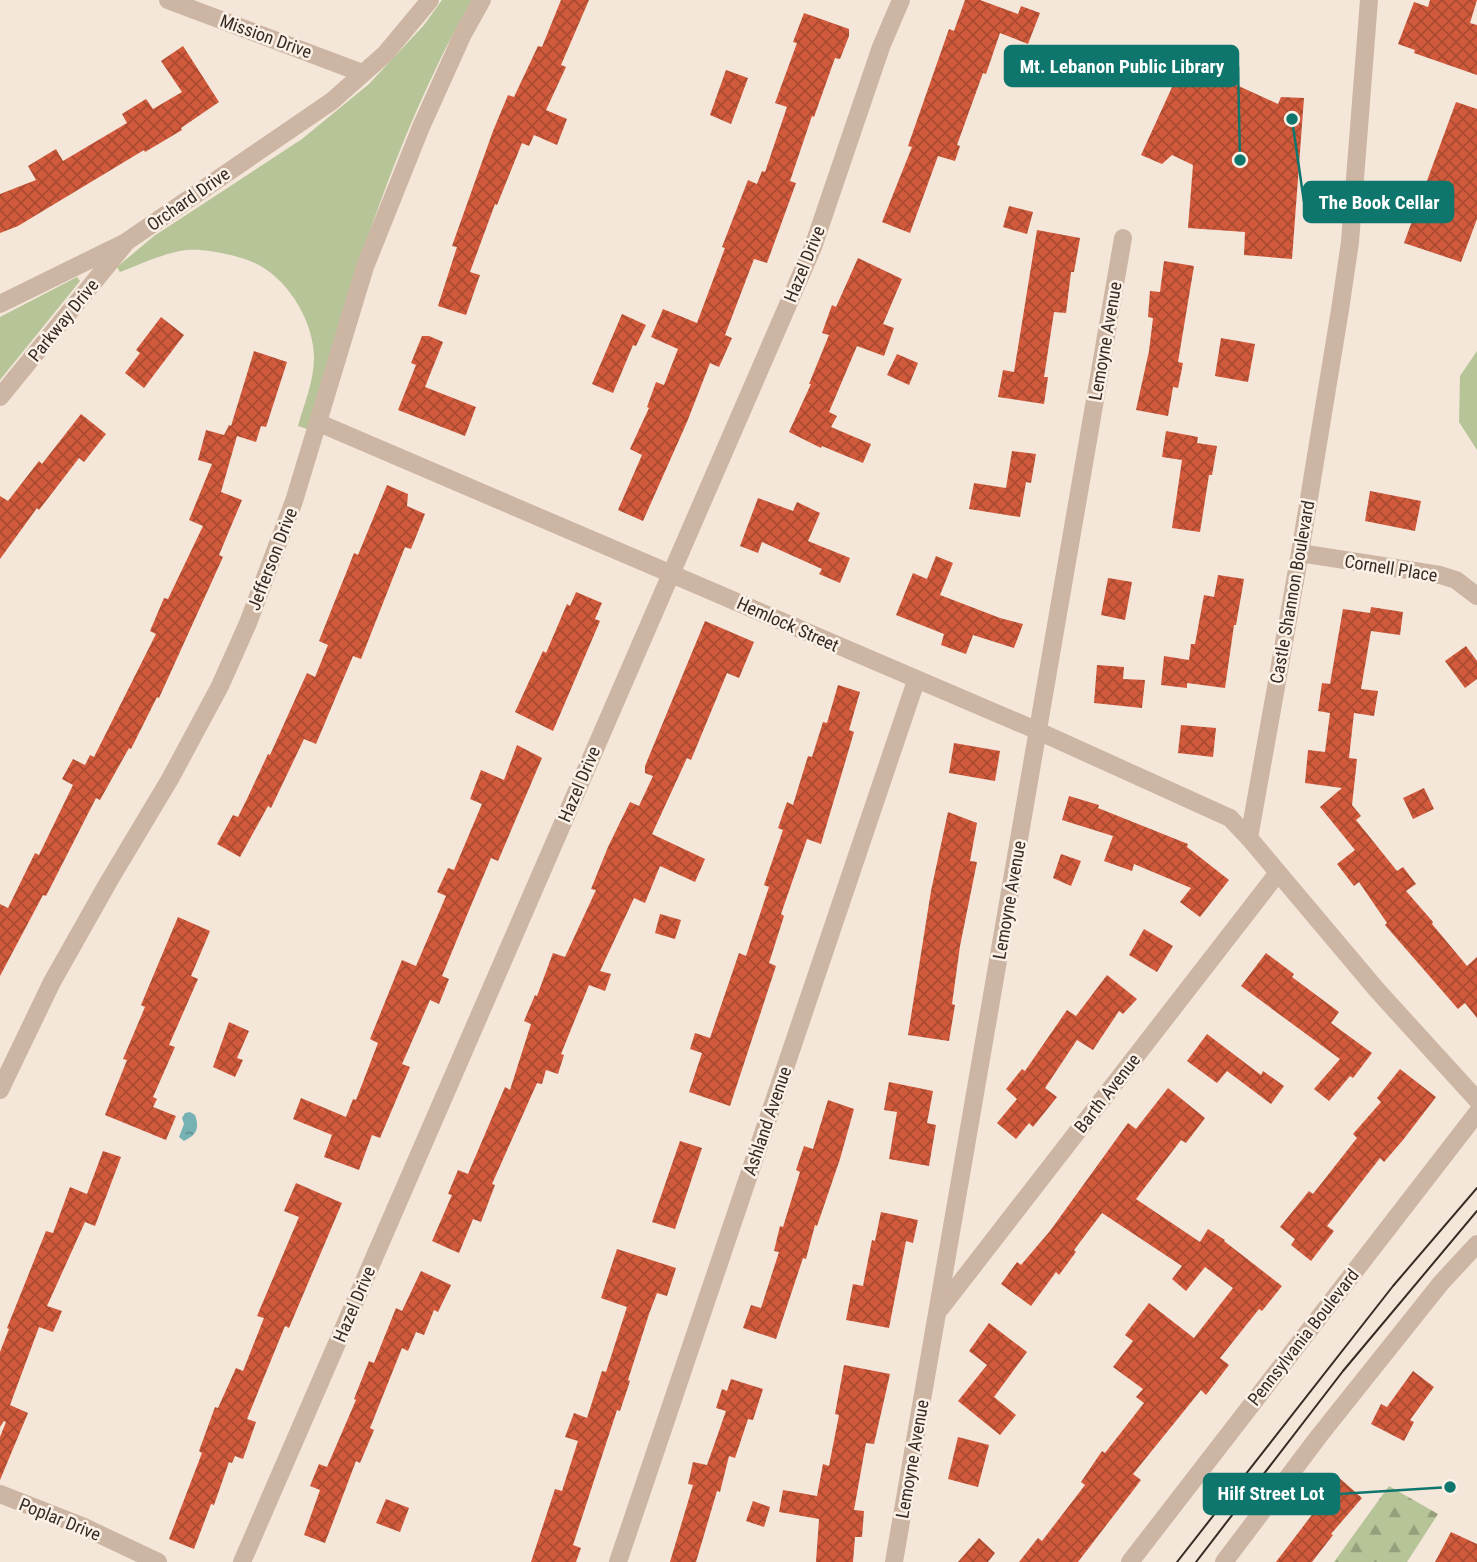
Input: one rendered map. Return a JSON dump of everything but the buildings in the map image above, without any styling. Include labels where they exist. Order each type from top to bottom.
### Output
[{"type":"street","name":"Mission Drive","points":[[169,0],[362,74]]},
{"type":"street","points":[[362,74],[385,54],[430,0]]},
{"type":"street","name":"Jefferson Drive","points":[[0,1090],[52,982],[108,881],[170,779],[220,686],[279,543],[319,423],[365,267],[421,127],[462,36],[482,0]]},
{"type":"street","name":"Hazel Drive","points":[[242,1562],[813,247],[881,47],[901,0]]},
{"type":"street","name":"Castle Shannon Boulevard","points":[[1249,838],[1300,553],[1350,242],[1369,0]]},
{"type":"street","name":"Orchard Drive","points":[[0,304],[126,242],[332,101],[362,74]]},
{"type":"street","name":"Lemoyne Avenue","points":[[894,1562],[1123,238]]},
{"type":"street","name":"Parkway Drive","points":[[0,397],[126,242]]},
{"type":"street","name":"Hemlock Street","points":[[319,423],[1038,731],[1230,818],[1249,838]]},
{"type":"street","name":"Cornell Place","points":[[1300,553],[1440,575],[1456,580],[1477,596]]},
{"type":"street","name":"Ashland Avenue","points":[[618,1562],[916,681]]},
{"type":"street","points":[[1249,838],[1277,874],[1477,1100]]},
{"type":"street","name":"Barth Avenue","points":[[938,1311],[1277,874]]},
{"type":"street","name":"Pennsylvania Boulevard","points":[[1130,1562],[1477,1113]]},
{"type":"street","points":[[1224,1562],[1319,1436],[1441,1283],[1477,1244]]},
{"type":"street","name":"Poplar Drive","points":[[0,1494],[84,1527],[158,1562]]},
{"type":"green space","points":[[442,0],[472,0],[441,58],[398,154],[365,245],[307,429],[298,426],[314,367],[310,331],[290,293],[270,272],[259,265],[224,253],[194,250],[169,254],[120,272],[117,267],[154,236],[302,139],[369,84],[424,25]]},
{"type":"green space","points":[[77,277],[80,281],[0,380],[0,317]]},
{"type":"green space","points":[[1477,351],[1477,450],[1459,422],[1460,376]]},
{"type":"green space","points":[[1389,1486],[1438,1514],[1407,1562],[1334,1562]]},
{"type":"water","points":[[185,1113],[195,1115],[197,1128],[194,1134],[184,1141],[179,1137],[184,1124],[182,1118]]},
{"type":"tram line","points":[[1177,1562],[1393,1286],[1477,1188]]},
{"type":"tram line","points":[[1196,1562],[1343,1371],[1477,1211]]},
{"type":"place","name":"The Book Cellar","points":[[1292,119]]},
{"type":"place","name":"Mt. Lebanon Public Library","points":[[1240,160]]},
{"type":"place","name":"Hilf Street Lot","points":[[1450,1487]]}]
